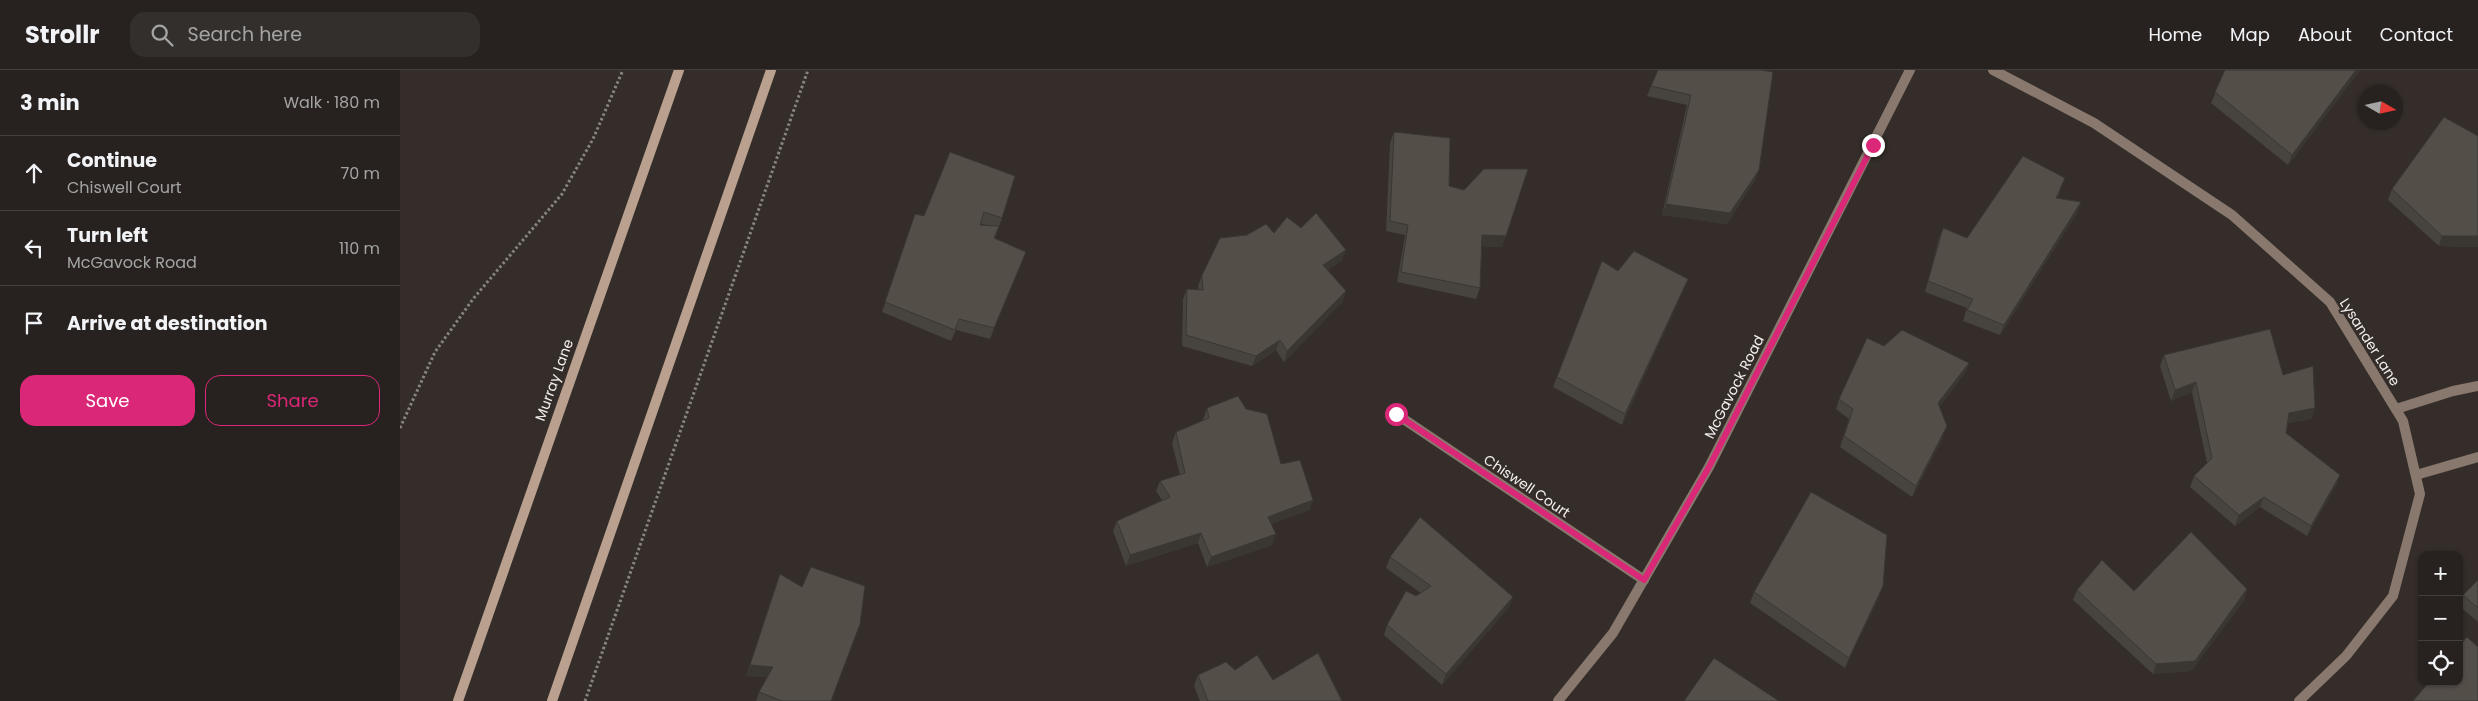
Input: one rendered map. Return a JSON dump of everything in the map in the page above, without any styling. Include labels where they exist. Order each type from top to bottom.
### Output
[{"type":"main road","name":"Murray Lane","points":[[458,701],[679,70]]},
{"type":"main road","points":[[552,701],[771,70]]},
{"type":"street","name":"McGavock Road","points":[[1558,701],[1613,633],[1713,459],[1910,70]]},
{"type":"street","name":"Lysander Lane","points":[[1993,70],[2094,123],[2232,215],[2330,302],[2403,421],[2420,494],[2393,596],[2346,656],[2299,701]]},
{"type":"street","points":[[2396,409],[2454,391],[2478,386]]},
{"type":"street","name":"Chiswell Court","points":[[1396,414],[1644,580]]},
{"type":"street","points":[[2416,475],[2478,457]]},
{"type":"path","points":[[400,428],[435,352],[473,299],[562,194],[593,139],[623,70]]},
{"type":"path","points":[[585,701],[808,70]]},
{"type":"building","points":[[1658,70],[1761,70],[1773,72],[1759,170],[1730,213],[1666,204],[1691,95],[1651,86]]},
{"type":"building","points":[[2225,70],[2356,70],[2292,155],[2215,92]]},
{"type":"building","points":[[2444,117],[2478,136],[2478,236],[2442,236],[2392,189]]},
{"type":"building","points":[[1394,132],[1450,138],[1449,186],[1464,190],[1484,169],[1528,169],[1506,236],[1482,235],[1480,288],[1401,272],[1408,225],[1390,221]]},
{"type":"building","points":[[950,152],[1015,176],[1002,218],[984,212],[980,225],[999,226],[994,238],[1026,252],[994,328],[959,319],[955,330],[885,302],[915,214],[924,216]]},
{"type":"building","points":[[2023,156],[2065,178],[2056,198],[2081,202],[2004,325],[1967,310],[1973,299],[1928,281],[1943,228],[1967,238]]},
{"type":"building","points":[[1316,213],[1346,250],[1323,265],[1346,291],[1287,351],[1280,340],[1256,356],[1186,335],[1187,289],[1203,290],[1202,275],[1220,238],[1247,235],[1266,224],[1274,233],[1287,217],[1301,228]]},
{"type":"building","points":[[1634,251],[1688,279],[1625,414],[1557,377],[1602,261],[1618,271]]},
{"type":"building","points":[[2270,329],[2283,375],[2313,366],[2315,408],[2289,413],[2286,433],[2340,475],[2311,526],[2264,497],[2239,515],[2194,476],[2212,458],[2196,382],[2175,390],[2164,355]]},
{"type":"building","points":[[1902,330],[1969,363],[1938,403],[1947,426],[1916,486],[1844,436],[1853,409],[1839,399],[1867,338],[1884,346]]},
{"type":"building","points":[[1238,396],[1246,409],[1267,414],[1281,464],[1300,460],[1313,500],[1268,517],[1276,534],[1211,557],[1201,533],[1130,555],[1117,521],[1170,497],[1160,481],[1185,473],[1176,432],[1209,418],[1207,408]]},
{"type":"building","points":[[1811,492],[1887,535],[1883,586],[1849,658],[1754,592]]},
{"type":"building","points":[[1420,517],[1513,597],[1446,674],[1387,625],[1406,591],[1416,596],[1431,586],[1390,557]]},
{"type":"building","points":[[2191,532],[2247,589],[2195,661],[2156,664],[2077,590],[2102,560],[2134,591]]},
{"type":"building","points":[[811,567],[865,586],[860,624],[831,701],[782,701],[759,692],[773,667],[750,665],[780,574],[802,587]]},
{"type":"building","points":[[2478,580],[2478,608],[2463,595]]},
{"type":"building","points":[[2467,637],[2478,647],[2478,701],[2413,701],[2426,686],[2463,686],[2463,642]]},
{"type":"building","points":[[1318,653],[1342,701],[1208,701],[1198,675],[1226,662],[1235,670],[1257,655],[1273,680]]},
{"type":"building","points":[[1714,658],[1779,701],[1684,701]]},
{"type":"route","points":[[1396,414],[1644,580],[1709,467],[1873,145]]}]
